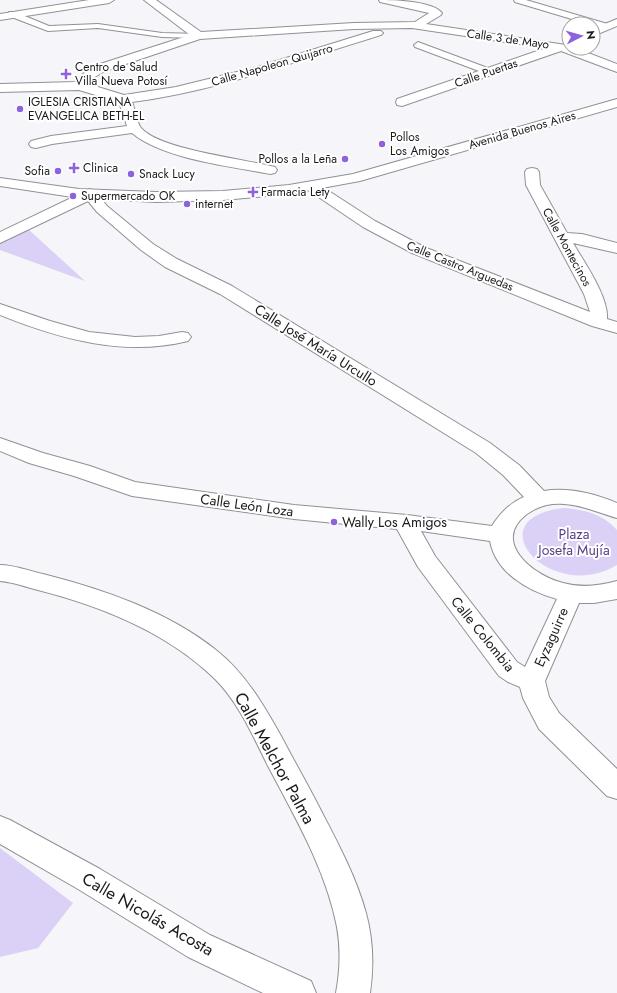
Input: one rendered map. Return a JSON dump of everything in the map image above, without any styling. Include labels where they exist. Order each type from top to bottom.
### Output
[{"type":"street","points":[[0,17],[109,0]]},
{"type":"street","points":[[149,0],[199,36]]},
{"type":"street","points":[[80,86],[89,75],[101,68],[199,36],[354,26],[420,26],[421,22],[437,13],[428,9],[384,0]]},
{"type":"street","points":[[601,30],[612,25]]},
{"type":"street","name":"Calle 3 de Mayo","points":[[420,26],[444,31],[561,44]]},
{"type":"street","name":"Calle Napoleon Quijarro","points":[[124,99],[158,94],[211,83],[262,70],[374,34],[420,26]]},
{"type":"street","name":"Calle Puertas","points":[[402,102],[561,47]]},
{"type":"street","name":"Calle 3 de Mayo","points":[[590,56],[617,68]]},
{"type":"street","points":[[0,88],[80,86],[124,99],[131,114],[134,129],[145,138],[176,149],[270,170]]},
{"type":"street","name":"Avenida Buenos Aires","points":[[0,182],[90,194],[164,198],[239,194],[313,187],[355,178],[617,103]]},
{"type":"street","points":[[36,144],[51,140],[134,129]]},
{"type":"street","name":"Calle Montecinos","points":[[532,172],[533,186],[594,294],[599,313],[598,322]]},
{"type":"street","name":"Calle Castro Arguedas","points":[[313,187],[369,224],[411,246],[598,322],[617,328]]},
{"type":"street","points":[[2,234],[90,194]]},
{"type":"street","name":"Calle José María Urcullo","points":[[90,194],[102,209],[148,247],[171,263],[226,290],[470,440],[511,470],[539,499]]},
{"type":"street","points":[[562,237],[582,239],[617,248]]},
{"type":"street","points":[[0,309],[50,329],[94,338],[134,341],[169,340],[182,337]]},
{"type":"street","name":"Calle León Loza","points":[[0,444],[36,458],[82,471],[132,489],[294,512],[407,522],[501,535]]},
{"type":"street","points":[[617,511],[599,503],[577,498],[556,497],[539,499],[520,507],[508,518],[501,535],[503,546],[511,562],[526,576],[547,587],[571,594],[595,595],[617,590]]},
{"type":"street","name":"Calle Colombia","points":[[407,522],[410,533],[426,561],[508,669],[517,675],[532,681]]},
{"type":"street","name":"Calle Melchor Palma","points":[[0,573],[44,582],[87,595],[166,629],[198,649],[224,672],[250,705],[290,779],[336,872],[347,903],[353,928],[356,975],[353,993]]},
{"type":"street","name":"Eyzaguirre","points":[[532,681],[571,594]]},
{"type":"street","points":[[532,681],[536,698],[549,721],[617,787]]},
{"type":"street","name":"Calle Nicolás Acosta","points":[[0,829],[89,879],[199,946],[299,993]]},
{"type":"lane","points":[[518,0],[612,25]]},
{"type":"lane","points":[[12,14],[48,29],[98,26],[162,35],[199,36]]},
{"type":"lane","points":[[418,45],[490,72]]},
{"type":"green space","points":[[28,229],[85,281],[0,250],[0,244]]},
{"type":"green space","name":"Plaza Josefa Mujía","points":[[564,508],[593,514],[606,520],[617,530],[617,565],[592,574],[568,574],[547,567],[532,555],[523,541],[525,527],[537,515]]},
{"type":"green space","points":[[0,848],[73,903],[38,948],[0,957]]},
{"type":"place","name":"Centro de Salud Villa Nueva Potosí","points":[[66,74]]},
{"type":"place","name":"IGLESIA CRISTIANA EVANGELICA BETH-EL","points":[[20,109]]},
{"type":"place","name":"Pollos Los Amigos","points":[[382,144]]},
{"type":"place","name":"Pollos a la Leña","points":[[345,159]]},
{"type":"place","name":"Clinica","points":[[74,168]]},
{"type":"place","name":"Sofia","points":[[58,171]]},
{"type":"place","name":"Snack Lucy","points":[[131,174]]},
{"type":"place","name":"Farmacia Lety","points":[[253,192]]},
{"type":"place","name":"Supermercado OK","points":[[73,196]]},
{"type":"place","name":"internet","points":[[187,204]]},
{"type":"place","name":"Wally Los Amigos","points":[[334,522]]}]
